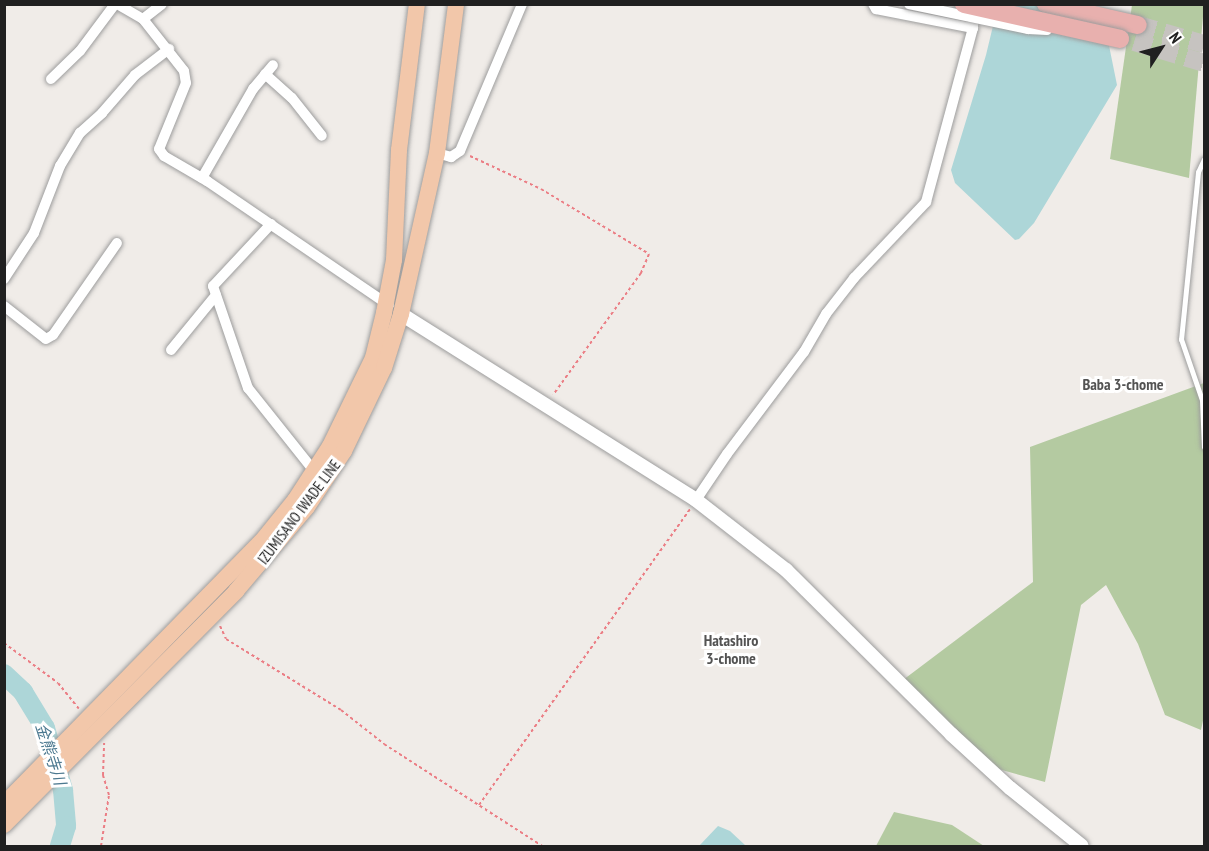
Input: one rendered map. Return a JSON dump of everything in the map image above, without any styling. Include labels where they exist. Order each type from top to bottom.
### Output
[{"type":"highway","points":[[964,4],[1086,32],[1129,32],[1075,11],[1046,4]]},
{"type":"main road","name":"IZUMISANO IWADE LINE","points":[[8,811],[261,543],[330,446],[373,358],[386,303],[394,260],[399,150],[417,4]]},
{"type":"main road","name":"IZUMISANO IWADE LINE","points":[[91,724],[214,613],[273,551],[307,507],[344,451],[384,368],[401,314],[437,153],[456,4]]},
{"type":"street","points":[[51,79],[80,51],[116,4],[143,18],[184,71],[186,83],[159,149],[164,156],[202,178],[401,314],[696,500],[786,570],[829,610],[865,651],[960,742],[1010,788],[1082,846]]},
{"type":"street","points":[[143,18],[162,4]]},
{"type":"street","points":[[437,153],[451,157],[459,151],[522,4]]},
{"type":"street","points":[[873,4],[876,9],[973,28]]},
{"type":"street","points":[[909,4],[1028,28],[1086,32]]},
{"type":"street","points":[[696,500],[727,454],[804,352],[833,305],[854,278],[926,202],[973,28],[976,4]]},
{"type":"street","points":[[1056,4],[1075,11]]},
{"type":"street","points":[[4,279],[34,233],[60,166],[80,133],[102,113],[135,75],[169,49]]},
{"type":"street","points":[[202,178],[253,89],[273,65]]},
{"type":"street","points":[[265,74],[292,98],[322,135]]},
{"type":"street","points":[[271,224],[213,286],[248,388],[314,471]]},
{"type":"street","points":[[4,306],[46,339],[53,335],[117,243]]},
{"type":"street","points":[[171,350],[216,295]]},
{"type":"lane","points":[[1204,159],[1198,172],[1181,339],[1202,400],[1204,447]]},
{"type":"path","points":[[459,151],[541,189],[649,254],[641,273],[546,405]]},
{"type":"path","points":[[479,805],[696,500]]},
{"type":"path","points":[[214,613],[226,639],[341,710],[384,744],[542,846]]},
{"type":"path","points":[[4,643],[58,682],[91,724],[109,795],[102,845]]},
{"type":"green space","points":[[1132,5],[1204,5],[1189,178],[1110,159]]},
{"type":"green space","points":[[1204,383],[1204,716],[1201,730],[1165,715],[1138,644],[1106,585],[1081,605],[1045,782],[984,765],[899,683],[1033,582],[1030,447]]},
{"type":"green space","points":[[894,812],[952,825],[984,846],[876,846]]},
{"type":"water","points":[[998,5],[1081,5],[1102,11],[1117,85],[1034,223],[1019,239],[1015,240],[955,183],[951,170],[986,55]]},
{"type":"water","points":[[718,826],[730,831],[746,846],[699,846]]},
{"type":"waterway","name":"金熊寺川","points":[[4,674],[23,692],[45,728],[63,790],[66,826],[60,846]]},
{"type":"tunnel","points":[[1138,25],[1204,44]]},
{"type":"tunnel","points":[[1134,42],[1204,63]]},
{"type":"district","name":"Baba 3-chome","points":[[1123,384]]},
{"type":"district","name":"Hatashiro 3-chome","points":[[731,649]]}]
